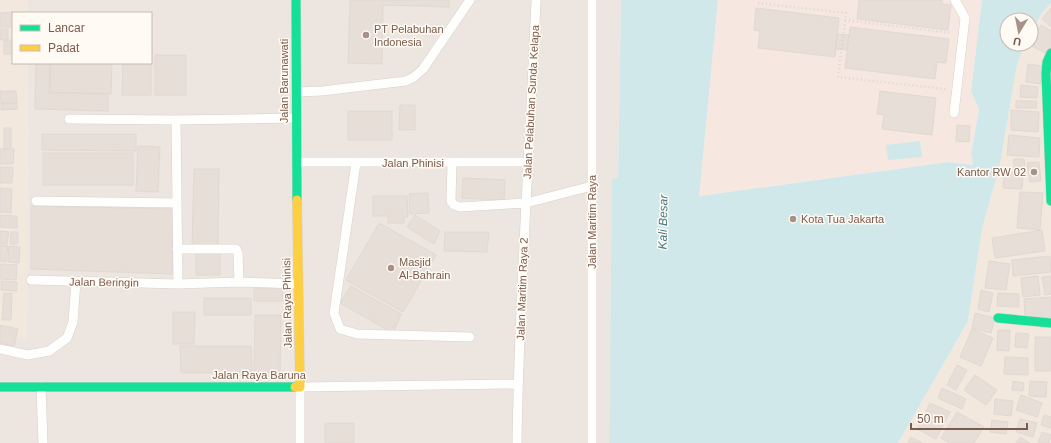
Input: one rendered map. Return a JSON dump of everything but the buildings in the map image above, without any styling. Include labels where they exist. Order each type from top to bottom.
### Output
[{"type":"street","name":"Jalan Barunawati","points":[[296,0],[296,118],[298,162]]},
{"type":"street","points":[[1051,53],[1047,62],[1046,74],[1051,201]]},
{"type":"street","name":"Jalan Raya Phinisi","points":[[298,162],[300,387]]},
{"type":"street","points":[[998,318],[1051,323]]},
{"type":"street","name":"Jalan Raya Baruna","points":[[0,386],[300,387]]},
{"type":"lane","points":[[296,92],[322,91],[406,81],[423,69],[470,0]]},
{"type":"lane","name":"Jalan Pelabuhan Sunda Kelapa","points":[[526,203],[536,0]]},
{"type":"lane","name":"Jalan Maritim Raya","points":[[592,0],[592,443]]},
{"type":"lane","points":[[954,113],[966,18],[955,0]]},
{"type":"lane","points":[[69,119],[176,120],[296,118]]},
{"type":"lane","points":[[176,120],[178,284]]},
{"type":"lane","name":"Jalan Phinisi","points":[[298,162],[529,162]]},
{"type":"lane","points":[[356,163],[334,313],[340,328],[357,334],[470,337]]},
{"type":"lane","points":[[452,163],[451,201],[454,205],[460,207],[526,203],[592,186]]},
{"type":"lane","points":[[36,201],[177,203]]},
{"type":"lane","name":"Jalan Maritim Raya 2","points":[[517,443],[518,384],[526,203]]},
{"type":"lane","points":[[177,249],[236,249],[238,253],[239,282]]},
{"type":"lane","name":"Jalan Beringin","points":[[31,280],[178,284],[239,282],[298,284]]},
{"type":"lane","points":[[0,349],[28,355],[50,351],[67,338],[74,322],[76,281]]},
{"type":"lane","name":"Jalan Raya Baruna","points":[[300,387],[518,384]]},
{"type":"lane","points":[[40,387],[43,443]]},
{"type":"lane","name":"Jalan Raya Phinisi","points":[[300,387],[300,443]]},
{"type":"path","points":[[758,3],[846,13],[838,77],[957,90]]},
{"type":"path","points":[[845,20],[964,34]]},
{"type":"shaded area","points":[[0,0],[28,0],[28,12],[12,12],[12,64],[28,64],[27,340],[0,333]]},
{"type":"shaded area","points":[[28,0],[621,0],[618,178],[612,179],[609,443],[0,443],[0,333],[27,340],[28,64],[152,64],[152,12],[28,12]]},
{"type":"shaded area","points":[[718,0],[982,0],[971,91],[979,109],[971,154],[973,165],[948,162],[698,196]]},
{"type":"shaded area","points":[[1051,3],[1051,443],[898,443],[968,321],[982,229],[1000,164],[1017,65],[1022,52],[1039,52],[1039,18]]},
{"type":"water","name":"Kali Besar","points":[[621,0],[718,0],[699,196],[948,162],[973,165],[971,154],[979,109],[971,91],[982,0],[1051,0],[1051,3],[1039,18],[1039,12],[999,12],[999,52],[1022,52],[1017,65],[1000,164],[982,229],[968,321],[898,443],[609,443],[612,179],[618,178]]},
{"type":"water","points":[[920,141],[922,157],[888,160],[886,145]]},
{"type":"traffic: fast","points":[[296,0],[297,200]]},
{"type":"traffic: fast","points":[[1051,53],[1047,62],[1046,74],[1051,201]]},
{"type":"traffic: fast","points":[[998,318],[1051,323]]},
{"type":"traffic: fast","points":[[0,387],[295,387]]},
{"type":"traffic: slow","points":[[295,387],[300,387],[297,200]]},
{"type":"place","name":"PT Pelabuhan Indonesia","points":[[366,35]]},
{"type":"place","name":"Kantor RW 02","points":[[1034,172]]},
{"type":"place","name":"Kota Tua Jakarta","points":[[793,219]]},
{"type":"place","name":"Masjid Al-Bahrain","points":[[391,268]]}]
